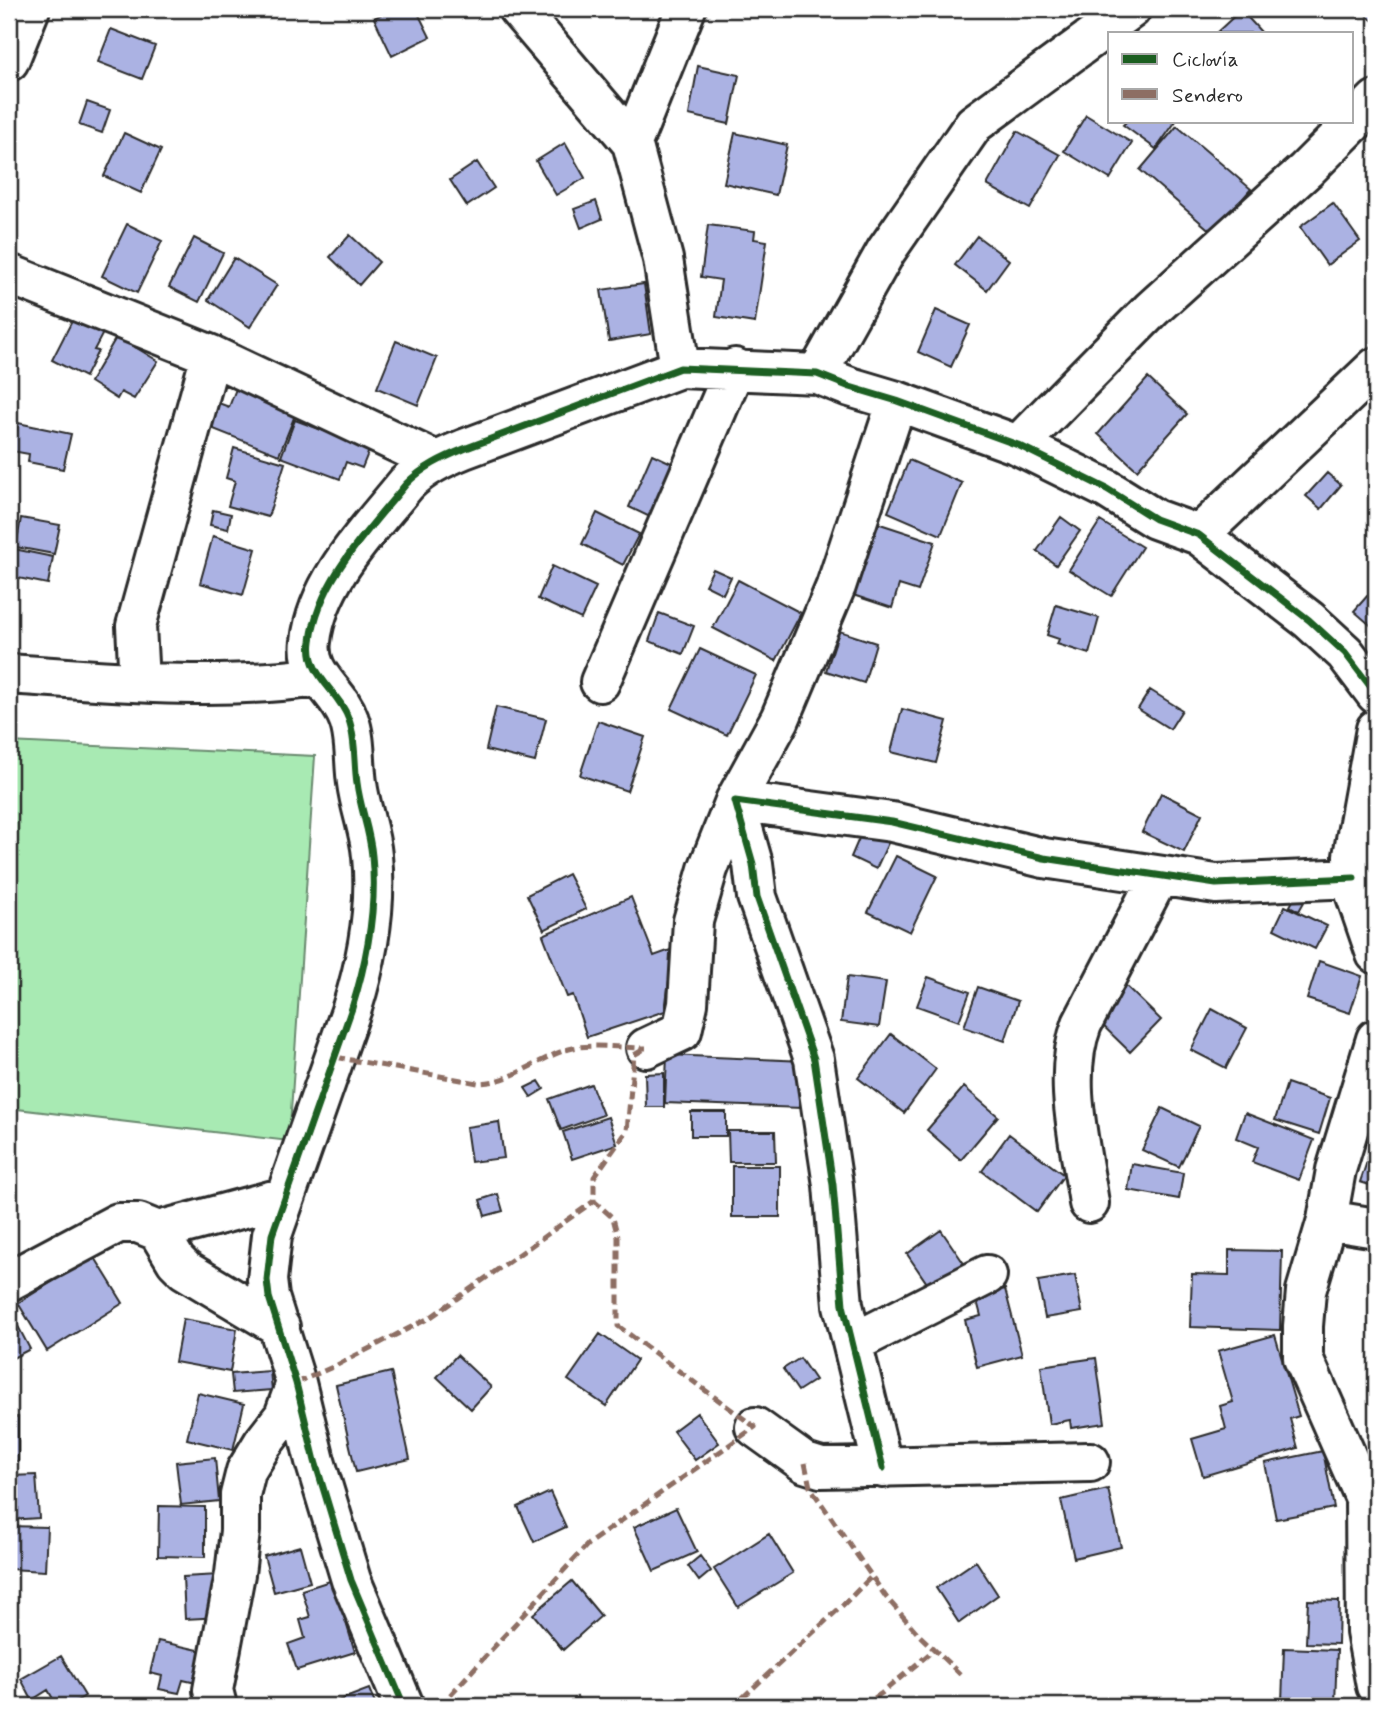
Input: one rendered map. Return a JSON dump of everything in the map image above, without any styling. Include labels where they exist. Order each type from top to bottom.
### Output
[{"type":"street","points":[[9,61],[30,9]]},
{"type":"street","points":[[518,9],[632,143],[663,259],[680,368]]},
{"type":"street","points":[[632,143],[686,9]]},
{"type":"street","points":[[817,373],[886,251],[974,124],[1131,9]]},
{"type":"street","points":[[1018,445],[1152,309],[1306,170],[1376,100]]},
{"type":"street","points":[[9,274],[211,355],[436,461]]},
{"type":"street","points":[[139,682],[136,626],[211,355]]},
{"type":"street","points":[[1199,535],[1376,366]]},
{"type":"street","points":[[404,1706],[351,1580],[280,1327],[269,1297],[268,1260],[272,1235],[362,976],[370,917],[373,858],[357,783],[349,719],[340,703],[318,677],[312,662],[310,644],[323,598],[348,558],[406,484],[436,461],[680,368],[817,373],[1018,445],[1107,489],[1154,519],[1199,535],[1309,620],[1345,653],[1376,694]]},
{"type":"street","points":[[600,682],[735,368]]},
{"type":"street","points":[[646,1048],[682,1031],[688,1004],[693,921],[708,869],[736,801],[780,719],[836,586],[897,401]]},
{"type":"street","points":[[9,674],[139,682],[267,683],[318,677]]},
{"type":"street","points":[[1376,729],[1356,832],[1354,878],[1354,890],[1376,954]]},
{"type":"street","points":[[736,801],[892,822],[1044,858],[1216,884],[1354,878]]},
{"type":"street","points":[[736,801],[753,864],[757,897],[814,1059],[833,1185],[843,1305],[884,1468]]},
{"type":"street","points":[[1089,1203],[1073,1088],[1076,1041],[1082,1024],[1159,876]]},
{"type":"street","points":[[1376,1039],[1336,1170],[1327,1220],[1306,1291],[1303,1326],[1303,1358],[1365,1498],[1366,1632],[1376,1686]]},
{"type":"street","points":[[9,1281],[118,1223],[138,1223],[158,1231],[285,1197]]},
{"type":"street","points":[[1327,1220],[1376,1228]]},
{"type":"street","points":[[158,1231],[176,1261],[185,1270],[280,1327]]},
{"type":"street","points":[[853,1343],[987,1275]]},
{"type":"street","points":[[217,1706],[213,1690],[235,1574],[240,1531],[240,1496],[246,1471],[284,1416],[296,1383]]},
{"type":"street","points":[[755,1427],[805,1463],[821,1468],[1090,1462]]},
{"type":"green space","points":[[9,742],[315,756],[289,1141],[9,1108]]},
{"type":"building","points":[[393,9],[416,9],[430,37],[392,56],[374,18]]},
{"type":"building","points":[[1358,9],[1376,9],[1376,23]]},
{"type":"building","points":[[1241,10],[1261,32],[1217,32]]},
{"type":"building","points":[[111,29],[155,46],[142,79],[98,62]]},
{"type":"building","points":[[698,66],[739,75],[729,124],[689,115]]},
{"type":"building","points":[[87,102],[110,110],[102,133],[79,125]]},
{"type":"building","points":[[1086,115],[1132,143],[1110,179],[1064,151]]},
{"type":"building","points":[[1126,122],[1175,122],[1156,149],[1123,125]]},
{"type":"building","points":[[1177,126],[1251,189],[1213,233],[1140,170]]},
{"type":"building","points":[[1017,131],[1060,155],[1030,209],[987,185]]},
{"type":"building","points":[[124,133],[161,150],[141,193],[104,176]]},
{"type":"building","points":[[735,133],[787,145],[776,195],[724,183]]},
{"type":"building","points":[[565,143],[585,178],[556,195],[536,161]]},
{"type":"building","points":[[477,162],[494,188],[467,206],[450,180]]},
{"type":"building","points":[[596,201],[602,219],[581,228],[574,209]]},
{"type":"building","points":[[1333,203],[1360,241],[1327,265],[1300,227]]},
{"type":"building","points":[[127,224],[162,241],[137,293],[102,276]]},
{"type":"building","points":[[708,225],[755,231],[754,239],[767,241],[755,323],[716,317],[721,280],[701,277]]},
{"type":"building","points":[[350,235],[379,262],[359,285],[330,257]]},
{"type":"building","points":[[977,236],[1009,260],[987,290],[955,265]]},
{"type":"building","points":[[194,238],[223,253],[199,302],[169,287]]},
{"type":"building","points":[[234,258],[277,285],[250,327],[208,300]]},
{"type":"building","points":[[644,284],[651,334],[609,341],[601,290]]},
{"type":"building","points":[[936,310],[970,325],[951,367],[918,352]]},
{"type":"building","points":[[74,317],[103,333],[94,350],[98,351],[85,377],[52,360]]},
{"type":"building","points":[[117,336],[158,361],[134,399],[121,392],[117,399],[90,382]]},
{"type":"building","points":[[396,341],[437,358],[418,405],[377,388]]},
{"type":"building","points":[[1148,378],[1187,414],[1137,470],[1098,434]]},
{"type":"building","points":[[237,386],[297,410],[279,455],[206,426],[216,402],[229,407]]},
{"type":"building","points":[[295,420],[370,448],[362,468],[346,462],[340,479],[281,457]]},
{"type":"building","points":[[18,423],[71,434],[63,469],[28,462],[29,454],[12,451]]},
{"type":"building","points":[[234,448],[285,463],[268,517],[228,506],[235,481],[226,478]]},
{"type":"building","points":[[652,454],[678,466],[654,519],[629,507]]},
{"type":"building","points":[[909,460],[962,483],[941,535],[888,512]]},
{"type":"building","points":[[1327,473],[1341,485],[1321,509],[1306,496]]},
{"type":"building","points":[[213,510],[231,514],[228,529],[210,525]]},
{"type":"building","points":[[597,513],[639,534],[623,565],[582,544]]},
{"type":"building","points":[[1061,517],[1080,531],[1056,565],[1037,551]]},
{"type":"building","points":[[21,518],[60,525],[54,554],[16,547]]},
{"type":"building","points":[[871,521],[935,542],[918,591],[899,585],[892,608],[847,593]]},
{"type":"building","points":[[1100,521],[1142,547],[1111,596],[1069,570]]},
{"type":"building","points":[[213,536],[256,549],[243,595],[200,583]]},
{"type":"building","points":[[9,548],[53,557],[48,584],[13,577],[16,563],[9,562]]},
{"type":"building","points":[[552,566],[596,587],[581,619],[538,599]]},
{"type":"building","points":[[713,569],[731,577],[723,594],[705,585]]},
{"type":"building","points":[[738,580],[801,613],[776,661],[713,628]]},
{"type":"building","points":[[1376,586],[1376,630],[1354,611]]},
{"type":"building","points":[[1056,605],[1099,618],[1089,654],[1057,644],[1059,639],[1047,635]]},
{"type":"building","points":[[659,613],[694,626],[683,654],[649,641]]},
{"type":"building","points":[[839,631],[876,643],[864,683],[826,671]]},
{"type":"building","points":[[700,649],[756,675],[727,735],[671,709]]},
{"type":"building","points":[[1150,690],[1182,710],[1170,729],[1138,709]]},
{"type":"building","points":[[496,707],[546,719],[535,762],[486,750]]},
{"type":"building","points":[[902,709],[947,721],[936,763],[891,752]]},
{"type":"building","points":[[598,721],[645,737],[627,791],[580,775]]},
{"type":"building","points":[[1161,793],[1202,814],[1184,852],[1142,832]]},
{"type":"building","points":[[863,829],[889,841],[876,869],[851,857]]},
{"type":"building","points":[[896,856],[937,876],[910,932],[868,912]]},
{"type":"building","points":[[568,874],[586,909],[544,930],[527,895]]},
{"type":"building","points":[[1299,890],[1308,895],[1299,911],[1290,906]]},
{"type":"building","points":[[631,897],[654,956],[673,949],[665,1011],[587,1037],[573,995],[567,997],[543,935]]},
{"type":"building","points":[[1285,906],[1327,926],[1315,949],[1274,929]]},
{"type":"building","points":[[1319,961],[1362,976],[1350,1013],[1307,999]]},
{"type":"building","points":[[847,977],[886,982],[879,1027],[841,1022]]},
{"type":"building","points":[[928,977],[970,992],[959,1021],[917,1006]]},
{"type":"building","points":[[1126,986],[1161,1020],[1130,1052],[1095,1018]]},
{"type":"building","points":[[978,987],[1018,1001],[1005,1041],[964,1027]]},
{"type":"building","points":[[1212,1009],[1247,1028],[1226,1068],[1191,1050]]},
{"type":"building","points":[[891,1034],[936,1069],[904,1113],[858,1078]]},
{"type":"building","points":[[667,1055],[804,1061],[802,1108],[665,1103]]},
{"type":"building","points":[[664,1073],[664,1107],[646,1107],[645,1074]]},
{"type":"building","points":[[539,1081],[544,1089],[531,1097],[525,1088]]},
{"type":"building","points":[[1287,1083],[1330,1098],[1319,1134],[1275,1120]]},
{"type":"building","points":[[591,1084],[603,1115],[561,1130],[549,1099]]},
{"type":"building","points":[[964,1087],[998,1116],[961,1160],[927,1130]]},
{"type":"building","points":[[1162,1108],[1199,1126],[1179,1167],[1142,1150]]},
{"type":"building","points":[[691,1112],[726,1112],[726,1136],[691,1136]]},
{"type":"building","points":[[1245,1113],[1314,1140],[1299,1180],[1252,1162],[1258,1147],[1236,1138]]},
{"type":"building","points":[[608,1117],[617,1144],[572,1159],[563,1132]]},
{"type":"building","points":[[499,1122],[504,1158],[471,1162],[466,1127]]},
{"type":"building","points":[[728,1131],[775,1131],[776,1162],[729,1162]]},
{"type":"building","points":[[1009,1134],[1064,1175],[1037,1212],[982,1171]]},
{"type":"building","points":[[1373,1144],[1376,1145],[1376,1187],[1360,1182]]},
{"type":"building","points":[[1132,1164],[1183,1173],[1179,1199],[1128,1190]]},
{"type":"building","points":[[732,1166],[780,1166],[780,1217],[732,1217]]},
{"type":"building","points":[[498,1194],[503,1211],[485,1216],[480,1200]]},
{"type":"building","points":[[941,1230],[965,1265],[931,1289],[907,1254]]},
{"type":"building","points":[[1229,1250],[1282,1251],[1280,1330],[1190,1327],[1192,1274],[1229,1275]]},
{"type":"building","points":[[94,1256],[123,1303],[47,1351],[18,1303]]},
{"type":"building","points":[[1075,1275],[1082,1312],[1045,1318],[1038,1281]]},
{"type":"building","points":[[1005,1289],[1022,1355],[977,1367],[965,1320],[981,1316],[976,1297]]},
{"type":"building","points":[[9,1309],[30,1349],[9,1360]]},
{"type":"building","points":[[183,1319],[237,1329],[230,1372],[175,1362]]},
{"type":"building","points":[[600,1334],[637,1360],[606,1406],[568,1380]]},
{"type":"building","points":[[1275,1335],[1299,1416],[1290,1419],[1298,1448],[1203,1476],[1192,1439],[1226,1429],[1220,1406],[1233,1402],[1218,1351]]},
{"type":"building","points":[[457,1355],[491,1387],[471,1409],[437,1377]]},
{"type":"building","points":[[800,1358],[815,1380],[798,1391],[783,1369]]},
{"type":"building","points":[[1096,1358],[1105,1423],[1071,1428],[1070,1420],[1049,1424],[1041,1366]]},
{"type":"building","points":[[270,1371],[272,1390],[233,1393],[231,1374]]},
{"type":"building","points":[[391,1372],[410,1459],[356,1472],[336,1385]]},
{"type":"building","points":[[198,1393],[244,1404],[233,1450],[187,1439]]},
{"type":"building","points":[[697,1413],[719,1443],[695,1460],[673,1431]]},
{"type":"building","points":[[9,1417],[18,1417],[18,1461],[9,1461]]},
{"type":"building","points":[[1323,1451],[1334,1508],[1276,1519],[1265,1463]]},
{"type":"building","points":[[215,1458],[219,1501],[181,1505],[176,1462]]},
{"type":"building","points":[[36,1475],[39,1518],[9,1520],[9,1476]]},
{"type":"building","points":[[1108,1489],[1121,1547],[1074,1558],[1061,1500]]},
{"type":"building","points":[[550,1492],[566,1527],[534,1542],[518,1507]]},
{"type":"building","points":[[159,1506],[205,1507],[205,1557],[158,1556]]},
{"type":"building","points":[[676,1508],[697,1552],[654,1571],[634,1527]]},
{"type":"building","points":[[9,1526],[47,1527],[45,1571],[9,1569]]},
{"type":"building","points":[[769,1534],[793,1573],[738,1607],[714,1569]]},
{"type":"building","points":[[300,1546],[310,1582],[274,1592],[264,1556]]},
{"type":"building","points":[[700,1556],[711,1571],[699,1581],[688,1566]]},
{"type":"building","points":[[976,1561],[998,1595],[959,1623],[936,1588]]},
{"type":"building","points":[[219,1575],[221,1617],[185,1619],[183,1577]]},
{"type":"building","points":[[333,1580],[355,1652],[297,1670],[288,1644],[305,1638],[300,1620],[310,1617],[302,1590]]},
{"type":"building","points":[[572,1581],[601,1616],[563,1650],[533,1614]]},
{"type":"building","points":[[1308,1600],[1339,1601],[1338,1644],[1306,1643]]},
{"type":"building","points":[[158,1641],[212,1653],[205,1685],[183,1680],[179,1693],[159,1689],[162,1676],[150,1673]]},
{"type":"building","points":[[1284,1648],[1337,1650],[1335,1704],[1282,1702]]},
{"type":"building","points":[[61,1656],[85,1696],[68,1706],[57,1706],[48,1690],[32,1700],[21,1679]]},
{"type":"building","points":[[369,1689],[376,1706],[324,1706]]},
{"type":"building","points":[[577,1697],[586,1706],[567,1706]]},
{"type":"marked path","points":[[335,1057],[478,1083],[514,1075],[558,1053],[577,1047],[646,1048]]},
{"type":"marked path","points":[[440,1706],[588,1544],[755,1427],[618,1326],[618,1237],[613,1218],[594,1201],[594,1177],[627,1131],[634,1055],[646,1048]]},
{"type":"marked path","points":[[296,1383],[431,1317],[594,1201]]},
{"type":"marked path","points":[[805,1463],[810,1487],[886,1597],[920,1636],[961,1675]]},
{"type":"marked path","points":[[730,1706],[740,1700],[872,1576]]},
{"type":"marked path","points":[[862,1706],[935,1649]]},
{"type":"cycle path","points":[[404,1706],[351,1580],[269,1297],[267,1280],[272,1235],[352,1008],[362,971],[372,913],[372,856],[358,792],[351,727],[344,709],[313,664],[311,641],[316,619],[334,577],[406,484],[426,468],[456,452],[680,368],[817,374],[1018,445],[1107,489],[1155,519],[1199,535],[1309,620],[1345,653],[1376,694]]},
{"type":"cycle path","points":[[883,1468],[843,1305],[833,1185],[814,1059],[757,897],[753,864],[735,801],[892,822],[1044,858],[1216,884],[1354,878]]}]
